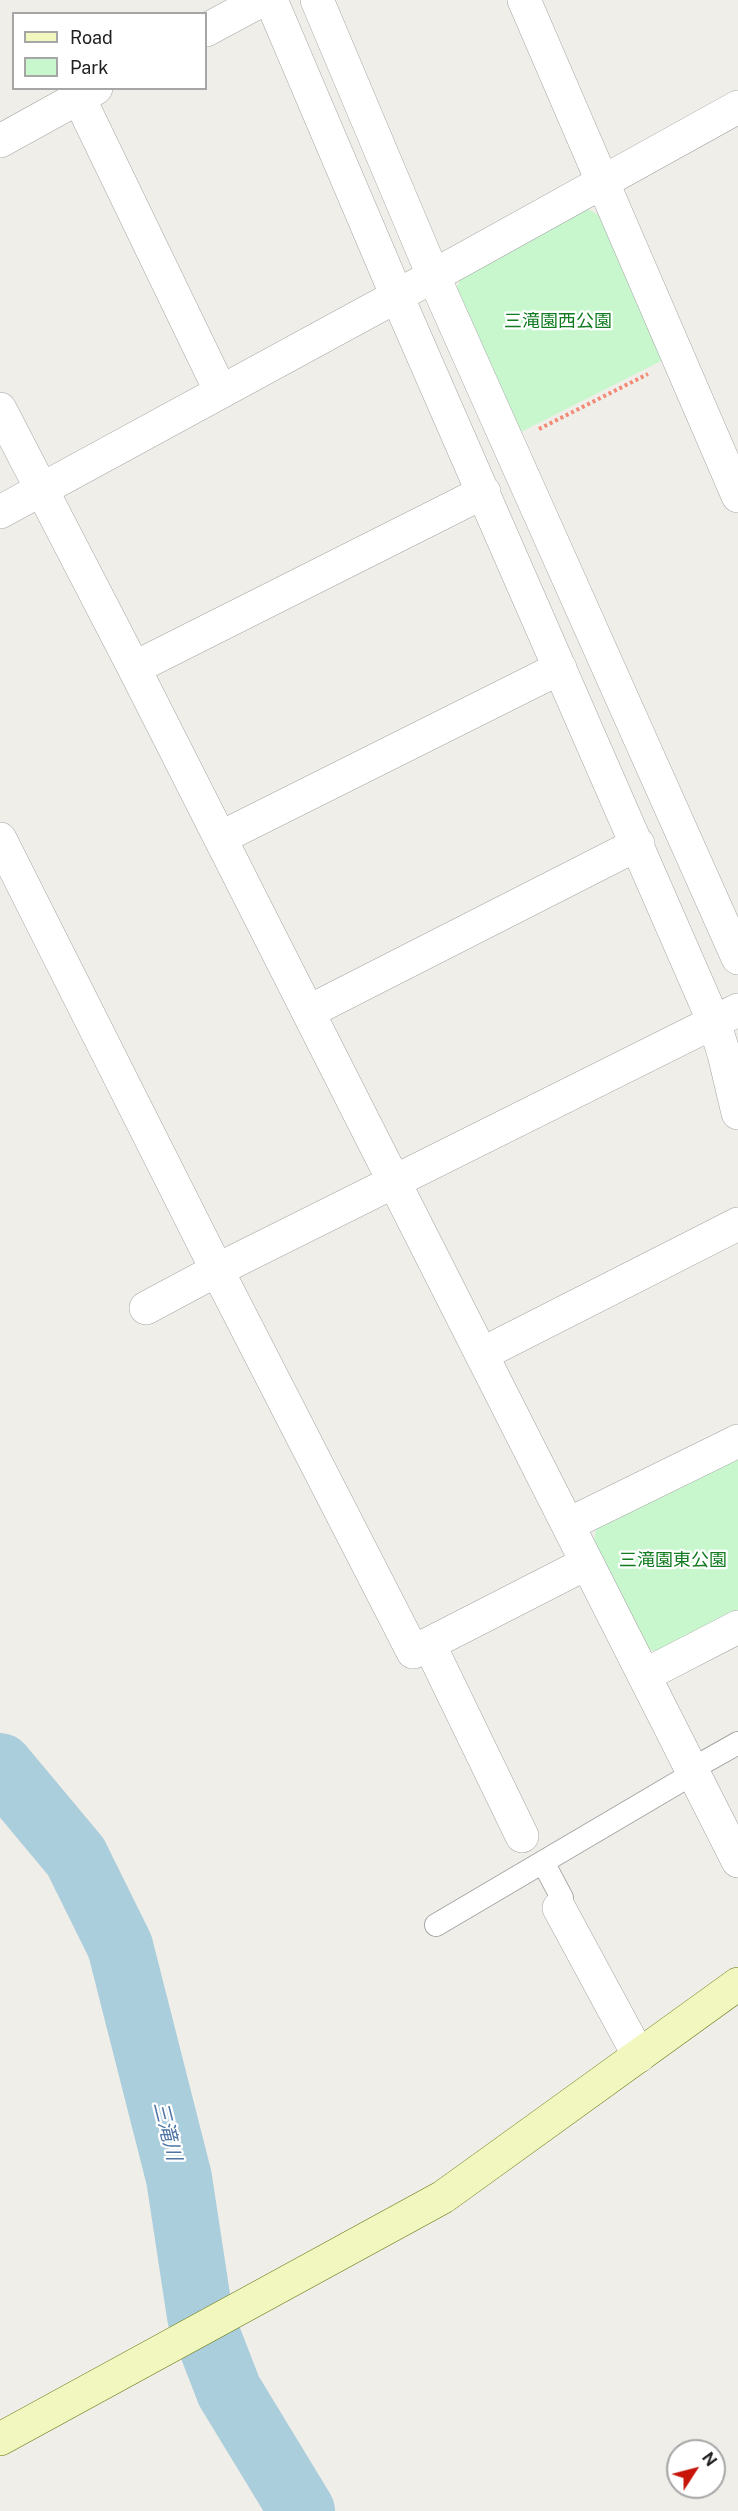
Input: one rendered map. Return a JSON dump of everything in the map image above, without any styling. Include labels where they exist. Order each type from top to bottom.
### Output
[{"type":"street","points":[[207,29],[262,0]]},
{"type":"street","points":[[271,0],[397,296],[638,844],[726,1016],[724,1054],[738,1113]]},
{"type":"street","points":[[317,0],[433,275],[738,958]]},
{"type":"street","points":[[524,0],[738,496]]},
{"type":"street","points":[[0,141],[87,93],[221,392]]},
{"type":"street","points":[[0,512],[738,107]]},
{"type":"street","points":[[0,409],[483,1353],[569,1524],[586,1563],[738,1861]]},
{"type":"street","points":[[134,668],[484,492]]},
{"type":"street","points":[[220,838],[560,668]]},
{"type":"street","points":[[0,839],[413,1652],[586,1563]]},
{"type":"street","points":[[308,1011],[638,844]]},
{"type":"street","points":[[146,1308],[217,1270],[726,1016]]},
{"type":"street","points":[[483,1353],[738,1224]]},
{"type":"street","points":[[569,1524],[738,1441]]},
{"type":"street","points":[[645,1675],[738,1626]]},
{"type":"street","points":[[429,1644],[522,1836]]},
{"type":"street","points":[[559,1908],[639,2056]]},
{"type":"street","points":[[1,2439],[443,2197],[738,1984]]},
{"type":"lane","points":[[436,1925],[738,1743]]},
{"type":"lane","points":[[543,1862],[562,1898],[559,1908]]},
{"type":"path","points":[[508,444],[678,359]]},
{"type":"green space","name":"三滝園西公園","points":[[588,209],[604,218],[663,360],[517,434],[454,294],[460,280]]},
{"type":"green space","name":"三滝園東公園","points":[[738,1455],[738,1611],[704,1627],[662,1654],[641,1646],[594,1541],[597,1524]]},
{"type":"waterway","name":"三滝川","points":[[0,1766],[76,1857],[120,1946],[179,2178],[200,2316],[229,2391],[302,2511]]}]
